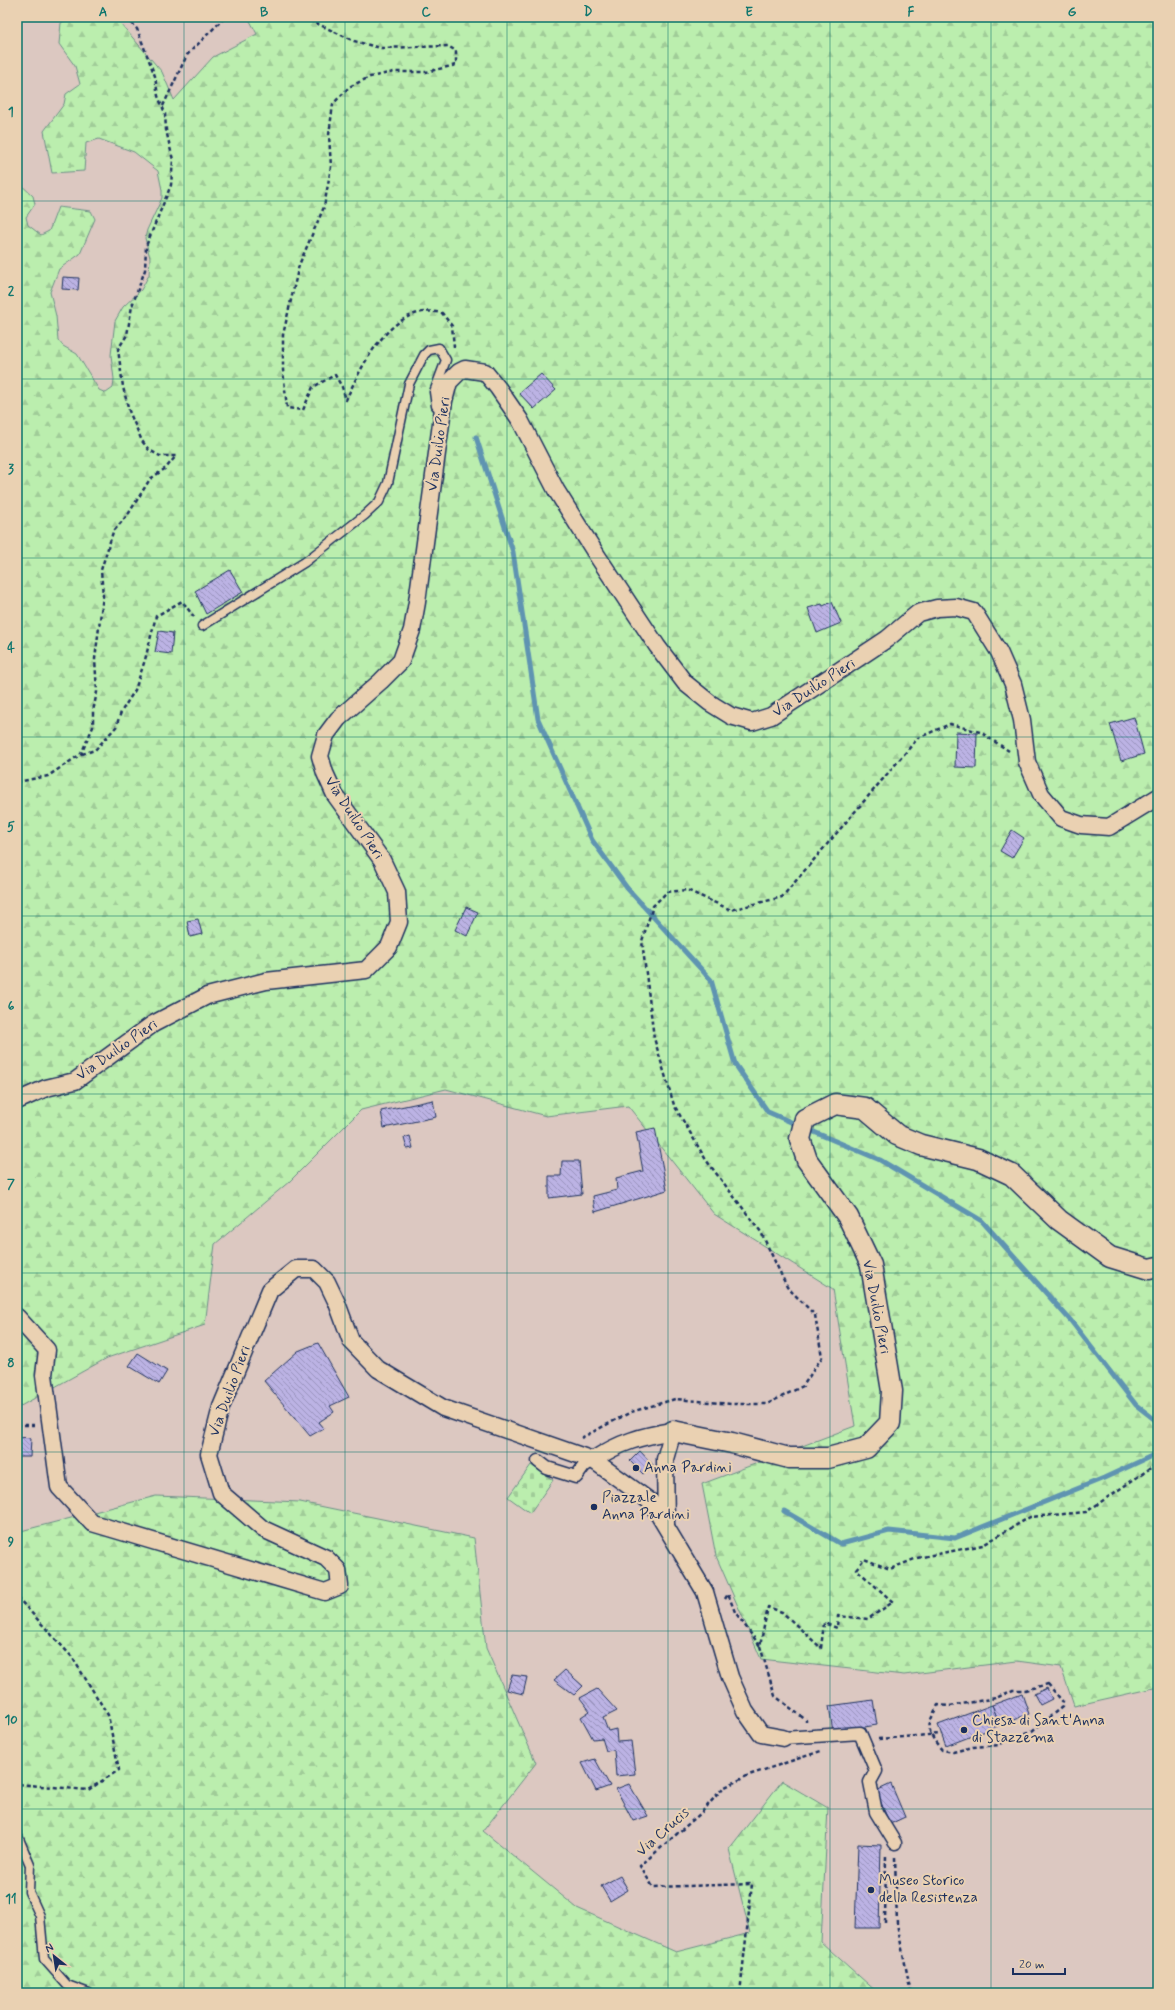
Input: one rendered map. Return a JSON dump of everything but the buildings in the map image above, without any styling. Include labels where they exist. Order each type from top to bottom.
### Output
[{"type":"street","name":"Via Duilio Pieri","points":[[17,1101],[46,1088],[75,1081],[153,1024],[207,996],[266,981],[366,970],[389,947],[399,922],[397,892],[382,860],[335,795],[325,773],[320,756],[326,735],[338,719],[401,661],[412,630],[442,411],[449,382],[459,372],[465,369],[485,372],[498,388],[520,420],[556,490],[627,602],[685,683],[710,703],[731,716],[752,722],[771,716],[880,643],[918,613],[937,608],[956,607],[974,612],[999,652],[1013,684],[1020,713],[1026,762],[1041,794],[1061,818],[1082,824],[1109,827],[1158,797]]},
{"type":"street","name":"Via Duilio Pieri","points":[[594,1460],[610,1449],[644,1435],[673,1431],[732,1443],[789,1458],[828,1458],[866,1448],[890,1423],[892,1391],[871,1265],[848,1217],[807,1160],[800,1139],[806,1119],[835,1104],[865,1108],[897,1135],[921,1145],[978,1159],[1012,1175],[1059,1220],[1110,1257],[1150,1269],[1158,1267]]},
{"type":"street","name":"Via Duilio Pieri","points":[[17,1317],[47,1350],[44,1375],[59,1487],[92,1523],[325,1592],[340,1586],[338,1570],[326,1558],[263,1529],[221,1493],[208,1454],[220,1407],[270,1290],[296,1269],[314,1269],[327,1282],[338,1303],[351,1341],[378,1369],[443,1408],[594,1460],[651,1502],[666,1527]]},
{"type":"street","points":[[673,1431],[665,1459],[666,1527],[705,1592],[730,1677],[745,1711],[761,1734],[783,1738],[860,1733],[876,1771],[870,1782],[876,1812],[890,1845]]},
{"type":"street","points":[[538,1461],[547,1468],[576,1477],[584,1466],[594,1460]]},
{"type":"lane","points":[[202,626],[305,562],[365,515],[379,502],[388,483],[409,384],[424,355],[429,350],[440,348],[446,360],[434,392],[436,406],[442,411]]},
{"type":"lane","points":[[17,1834],[30,1865],[29,1892],[40,1916],[44,1959],[67,1985],[89,1993]]},
{"type":"path","points":[[81,754],[93,727],[93,711],[97,692],[95,660],[103,596],[100,570],[114,532],[150,479],[166,468],[176,456],[160,456],[149,450],[142,441],[129,411],[123,387],[118,349],[127,335],[132,306],[145,270],[146,246],[171,185],[173,160],[163,107],[158,96],[155,76],[146,48],[137,29],[127,17]]},
{"type":"path","points":[[163,107],[187,55],[225,17]]},
{"type":"path","points":[[303,17],[354,41],[381,48],[448,46],[456,51],[456,65],[426,72],[394,72],[370,77],[349,87],[334,104],[329,135],[331,167],[324,207],[299,265],[283,335],[283,370],[287,408],[303,410],[313,387],[335,375],[342,387],[346,400],[370,351],[404,318],[430,310],[442,313],[452,326],[459,372]]},
{"type":"path","points":[[17,782],[48,776],[81,754],[94,750],[116,727],[121,712],[135,690],[145,660],[156,616],[182,601],[202,626]]},
{"type":"path","points":[[568,1450],[584,1435],[631,1412],[675,1399],[731,1404],[767,1404],[803,1386],[822,1357],[814,1315],[787,1287],[761,1232],[706,1160],[674,1105],[654,1038],[647,994],[642,941],[647,920],[653,906],[668,892],[687,890],[731,910],[782,896],[918,738],[950,724],[980,732],[1026,762]]},
{"type":"path","points":[[760,1646],[768,1607],[782,1612],[822,1648],[824,1623],[838,1628],[838,1616],[868,1619],[893,1602],[856,1569],[864,1559],[890,1569],[917,1558],[983,1545],[1030,1517],[1086,1512],[1158,1463]]},
{"type":"path","points":[[713,1620],[728,1594],[735,1612],[760,1646],[775,1696],[806,1720]]},
{"type":"path","points":[[17,1597],[72,1657],[108,1715],[119,1770],[88,1790],[17,1784]]},
{"type":"path","points":[[1048,1684],[1063,1702],[1062,1707],[1032,1731],[1006,1740],[1000,1745],[973,1747],[953,1752],[942,1750],[930,1735],[930,1720],[938,1705],[950,1706],[996,1698],[1013,1690],[1025,1690],[1048,1684]]},
{"type":"path","points":[[863,1740],[941,1734]]},
{"type":"path","name":"Via Crucis","points":[[740,1993],[752,1884],[653,1887],[640,1866],[702,1813],[723,1788],[749,1775],[828,1749]]},
{"type":"path","points":[[885,1923],[890,1845]]},
{"type":"path","points":[[890,1845],[898,1924],[911,1993]]},
{"type":"green space","points":[[70,17],[115,17],[162,72],[174,100],[213,57],[257,34],[248,17],[1158,17],[1158,1687],[1074,1706],[1061,1667],[1017,1661],[904,1675],[761,1659],[716,1556],[702,1484],[855,1426],[833,1289],[714,1214],[628,1106],[546,1116],[446,1089],[361,1110],[290,1181],[215,1244],[205,1325],[107,1358],[17,1408],[17,181],[33,196],[35,204],[26,217],[28,225],[41,235],[49,231],[58,207],[91,211],[95,219],[80,254],[59,269],[50,292],[56,316],[58,340],[63,346],[77,354],[99,390],[106,393],[113,388],[114,379],[111,355],[115,321],[123,307],[141,290],[149,275],[150,258],[145,238],[147,230],[162,198],[158,171],[134,152],[99,139],[86,143],[84,171],[52,173],[44,131],[64,104],[66,94],[80,84],[75,66],[59,44],[61,23]]},
{"type":"green space","points":[[531,1465],[553,1480],[530,1513],[508,1497]]},
{"type":"green space","points":[[156,1496],[300,1502],[474,1538],[486,1648],[536,1763],[483,1831],[577,1908],[676,1952],[750,1933],[729,1849],[782,1781],[828,1808],[821,1942],[878,1993],[17,1993],[17,1532]]},
{"type":"waterway","points":[[476,437],[513,552],[538,719],[592,840],[627,888],[711,980],[735,1064],[768,1112],[800,1126]]},
{"type":"waterway","points":[[807,1129],[880,1160],[982,1221],[1071,1321],[1136,1405],[1158,1422]]},
{"type":"waterway","points":[[784,1511],[841,1544],[889,1531],[955,1538],[1104,1478],[1158,1453]]},
{"type":"place","name":"Anna Pardini","points":[[636,1468]]},
{"type":"place","name":"Piazzale Anna Pardini","points":[[594,1507]]},
{"type":"place","name":"Chiesa di Sant'Anna di Stazzema","points":[[964,1730]]},
{"type":"place","name":"Museo Storico della Resistenza","points":[[871,1890]]}]
